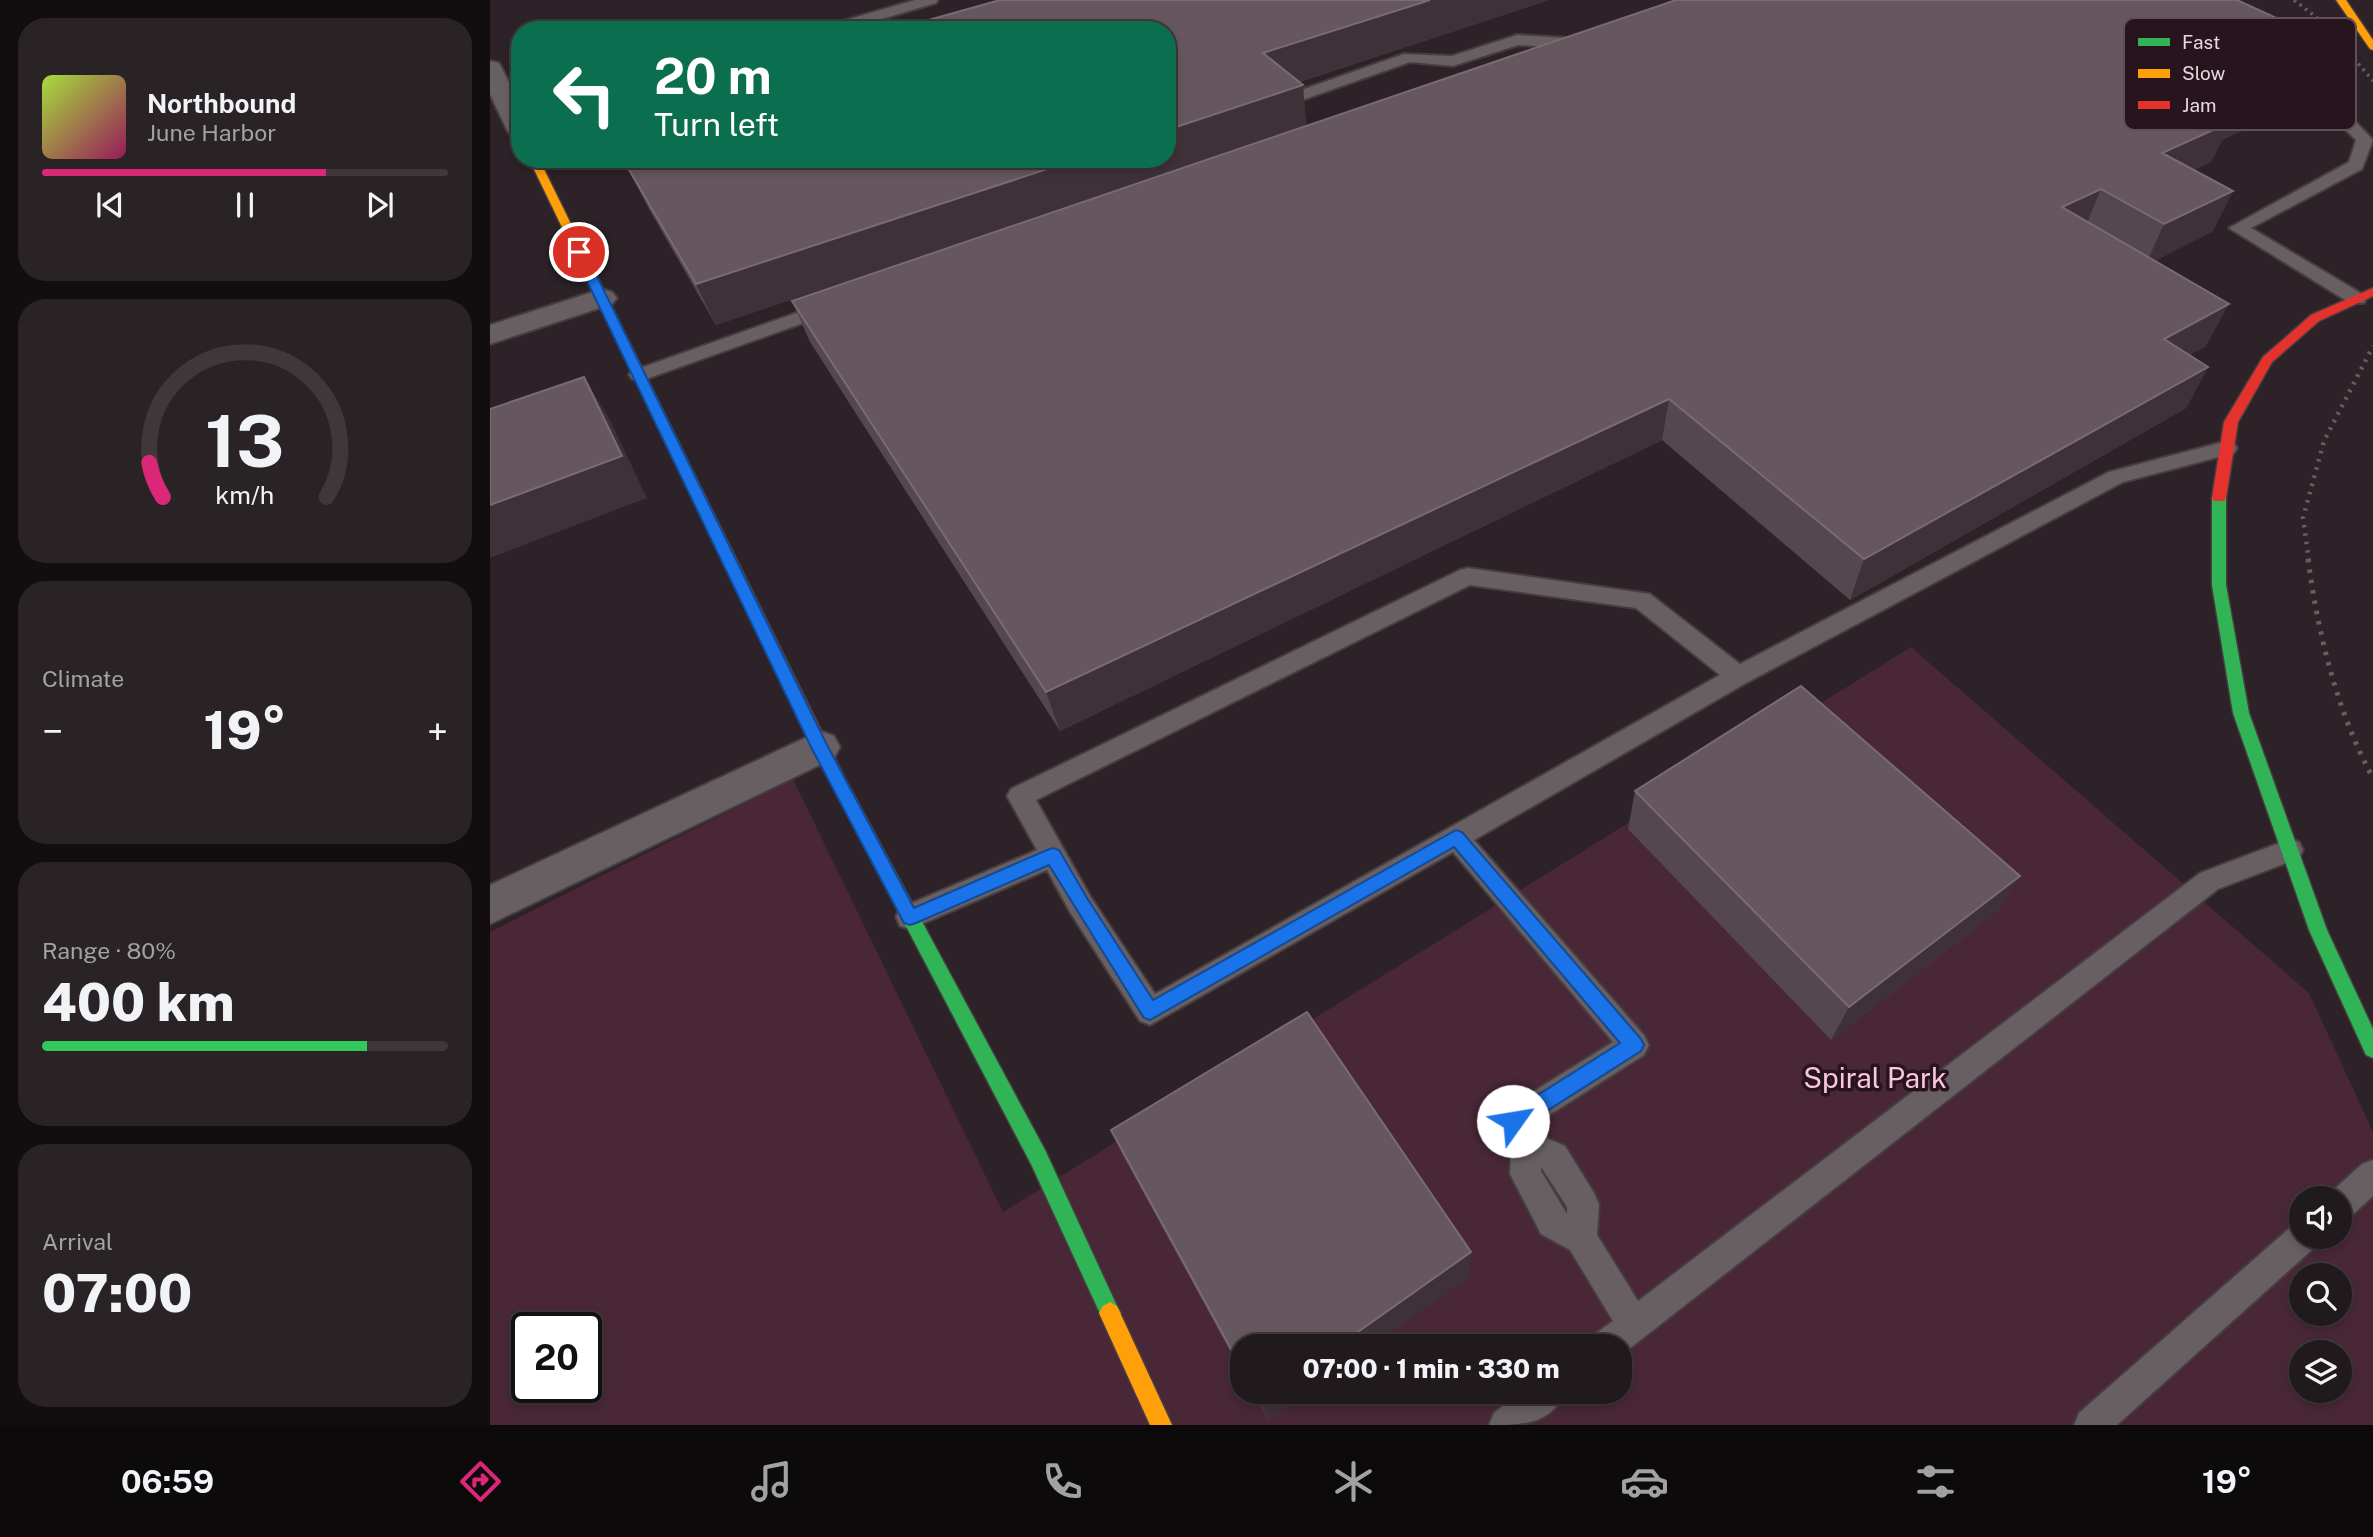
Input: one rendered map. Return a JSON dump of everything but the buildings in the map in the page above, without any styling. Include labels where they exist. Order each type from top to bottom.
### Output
[{"type":"street","points":[[2341,0],[2353,18]]},
{"type":"street","points":[[2356,22],[2373,47]]},
{"type":"street","points":[[490,68],[511,109]]},
{"type":"street","points":[[538,168],[820,747],[1038,1157],[1161,1425]]},
{"type":"street","points":[[2365,296],[2315,318],[2267,360],[2231,422],[2219,494],[2219,585],[2241,713],[2318,930],[2373,1049]]},
{"type":"street","points":[[490,335],[602,298]]},
{"type":"street","points":[[490,905],[820,747]]},
{"type":"lane","points":[[858,21],[931,0]]},
{"type":"lane","points":[[1296,97],[1409,57],[1453,61],[1517,40],[1575,41],[1529,57]]},
{"type":"lane","points":[[2355,130],[2365,139],[2356,165],[2238,228],[2365,296]]},
{"type":"lane","points":[[639,375],[849,300]]},
{"type":"lane","points":[[1738,676],[1642,600],[1468,576],[1020,796],[1080,904],[1150,1012],[1738,676],[2116,477],[2227,448]]},
{"type":"lane","points":[[1456,838],[1634,1045],[1513,1121],[1526,1145],[1525,1174],[1552,1223],[1580,1239],[1634,1325]]},
{"type":"lane","points":[[1622,1334],[2208,881],[2290,850]]},
{"type":"lane","points":[[910,918],[1053,855]]},
{"type":"lane","points":[[2352,1194],[2373,1175]]},
{"type":"lane","points":[[2091,1425],[2289,1249]]},
{"type":"lane","points":[[1506,1425],[1533,1404]]},
{"type":"green space","name":"Spiral Park","points":[[1911,647],[2309,993],[2373,1132],[2373,1425],[490,1425],[490,932],[793,779],[1003,1212]]},
{"type":"railway","points":[[2294,0],[2317,18]]},
{"type":"railway","points":[[2356,61],[2373,81]]},
{"type":"railway","points":[[2309,561],[2303,518],[2324,441],[2373,346]]},
{"type":"railway","points":[[2308,559],[2323,644],[2339,699],[2373,778]]},
{"type":"traffic: fast","points":[[2219,498],[2219,585],[2241,713],[2318,930],[2373,1049]]},
{"type":"traffic: fast","points":[[843,791],[1038,1157],[1110,1313]]},
{"type":"traffic: slow","points":[[2341,0],[2353,18]]},
{"type":"traffic: slow","points":[[2356,22],[2373,47]]},
{"type":"traffic: slow","points":[[538,168],[653,403]]},
{"type":"traffic: slow","points":[[1110,1313],[1161,1425]]},
{"type":"traffic: jam","points":[[2219,498],[2231,422],[2267,360],[2315,318],[2373,292]]},
{"type":"traffic: jam","points":[[653,403],[843,791]]},
{"type":"route","points":[[579,252],[820,747],[910,918],[1053,855],[1080,904],[1150,1012],[1456,838],[1634,1045],[1513,1121]]}]
